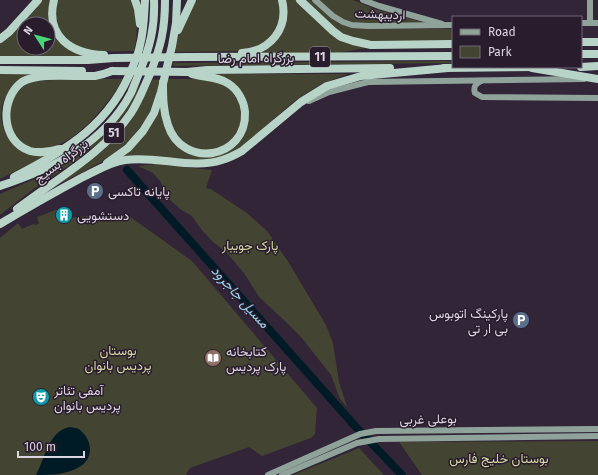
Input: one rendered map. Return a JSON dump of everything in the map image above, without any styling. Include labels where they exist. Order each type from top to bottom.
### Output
[{"type":"highway","points":[[0,39],[38,0]]},
{"type":"highway","points":[[54,0],[52,7],[53,21],[57,32],[66,43],[78,51],[114,58]]},
{"type":"highway","points":[[134,0],[139,15],[140,47]]},
{"type":"highway","points":[[0,185],[36,166],[64,148],[94,126],[110,109],[123,89],[140,47],[144,28],[145,0]]},
{"type":"highway","name":"بزرگراه بسیج","points":[[0,185],[22,179],[67,158],[95,137],[111,121],[131,93],[149,50],[154,25],[154,0]]},
{"type":"highway","name":"بزرگراه بسیج","points":[[0,224],[33,197],[99,148],[121,126],[131,113],[140,97],[160,49],[164,26],[165,0]]},
{"type":"highway","points":[[0,224],[100,168],[128,148],[143,131],[154,113],[163,82],[176,23],[177,0]]},
{"type":"highway","points":[[172,46],[182,19],[192,0]]},
{"type":"highway","points":[[188,57],[251,52],[263,48],[274,39],[281,26],[283,12],[282,0]]},
{"type":"highway","points":[[300,0],[333,31],[349,40],[371,45],[452,45]]},
{"type":"highway","points":[[582,42],[598,42]]},
{"type":"highway","points":[[582,54],[598,54]]},
{"type":"highway","name":"بزرگراه امام رضا","points":[[0,60],[88,60],[114,58],[188,57],[452,56]]},
{"type":"highway","points":[[582,67],[598,66]]},
{"type":"highway","points":[[100,168],[123,160],[141,158],[204,164],[222,160],[242,151],[287,113],[315,92],[340,81],[361,76],[448,68]]},
{"type":"highway","name":"بزرگراه امام رضا","points":[[0,70],[187,72],[207,70],[452,68]]},
{"type":"highway","points":[[529,68],[598,79]]},
{"type":"highway","points":[[64,148],[39,153],[24,149],[14,142],[6,130],[3,121],[4,104],[9,94],[14,88],[24,81],[36,77],[97,76],[112,71]]},
{"type":"highway","points":[[163,82],[165,117],[171,132],[177,141],[189,150],[199,153],[209,154],[222,151],[234,142],[242,130],[245,114],[241,98],[233,87],[225,81],[214,77],[200,76],[187,72]]},
{"type":"main road","name":"اردیبهشت","points":[[315,0],[333,16],[352,25],[452,25]]},
{"type":"main road","points":[[363,0],[445,25]]},
{"type":"main road","points":[[590,0],[590,23]]},
{"type":"main road","points":[[582,23],[598,23]]},
{"type":"main road","points":[[287,113],[329,92],[368,82],[598,79]]},
{"type":"main road","points":[[482,81],[474,87],[475,93],[482,97],[598,98]]},
{"type":"main road","name":"بوعلی غربی","points":[[268,475],[364,433],[376,431],[598,429]]},
{"type":"main road","name":"بوعلی غربی","points":[[282,475],[364,441],[373,439],[598,436]]},
{"type":"green space","points":[[41,0],[51,0],[53,16],[25,16]]},
{"type":"green space","points":[[56,0],[132,0],[137,26],[134,51],[88,50],[68,41],[61,33],[57,21],[55,10]]},
{"type":"green space","points":[[197,0],[279,0],[281,20],[271,39],[247,51],[173,52],[182,25]]},
{"type":"green space","points":[[284,0],[298,0],[356,46],[367,48],[338,53],[256,53],[274,42]]},
{"type":"green space","points":[[303,0],[311,0],[340,24],[354,28],[452,29],[452,41],[372,41],[360,40],[339,32]]},
{"type":"green space","points":[[319,0],[353,0],[375,9],[426,23],[370,24],[349,21],[332,12]]},
{"type":"green space","points":[[16,26],[16,56],[56,56],[56,32],[92,57],[0,56],[0,42]]},
{"type":"green space","points":[[452,61],[452,63],[174,66],[172,63]]},
{"type":"green space","points":[[0,74],[61,74],[33,76],[11,89],[5,98],[2,106],[1,118],[6,135],[12,143],[17,148],[52,153],[0,179]]},
{"type":"green space","points":[[202,74],[348,74],[322,84],[303,95],[235,152],[209,161],[121,158],[162,96],[175,142],[211,156],[245,128],[239,91]]},
{"type":"green space","points":[[65,79],[124,79],[99,112],[77,133],[66,141],[53,147],[41,149],[31,149],[26,147],[11,135],[6,104],[27,82]]},
{"type":"green space","points":[[153,79],[161,80],[152,108],[138,131],[115,153],[101,162],[43,192],[136,111]]},
{"type":"green space","points":[[167,79],[211,79],[224,83],[239,99],[242,119],[235,138],[214,151],[194,150],[177,138],[166,108]]},
{"type":"green space","points":[[143,80],[133,103],[107,136],[76,161],[32,190],[0,215],[0,194],[59,167],[79,155],[110,126]]},
{"type":"green space","name":"پارک جویبار","points":[[155,164],[212,170],[206,188],[211,189],[247,213],[267,231],[289,263],[326,325],[333,343],[339,382],[347,407],[340,399],[331,375],[301,337],[259,297],[244,273],[226,252],[213,242],[201,229],[192,216],[180,209],[169,199],[160,181],[153,173],[138,166]]},
{"type":"green space","name":"بوستان پردیس بانوان","points":[[58,209],[62,209],[62,222],[67,218],[90,216],[129,216],[192,261],[317,408],[315,434],[311,438],[262,456],[249,447],[190,468],[186,475],[0,475],[0,238],[18,223],[22,229],[33,224],[36,225],[39,223],[37,217]]},
{"type":"green space","name":"بوستان خلیج فارس","points":[[598,441],[598,475],[422,475],[399,442]]},
{"type":"green space","points":[[359,448],[384,475],[293,475]]},
{"type":"water","points":[[70,427],[79,429],[87,438],[90,446],[88,459],[81,466],[64,473],[53,475],[36,475],[52,440],[57,434]]},
{"type":"waterway","name":"مسیل جاجرود","points":[[127,170],[355,426],[402,475]]},
{"type":"place","name":"پایانه تاکسی","points":[[95,191]]},
{"type":"place","name":"دستشویی","points":[[64,215]]},
{"type":"place","name":"پارکینگ اتوبوس بی ار تی","points":[[521,320]]},
{"type":"place","name":"کتابخانه پارک پردیس","points":[[213,358]]},
{"type":"place","name":"آمفی تئاتر پردیس بانوان","points":[[41,397]]}]
